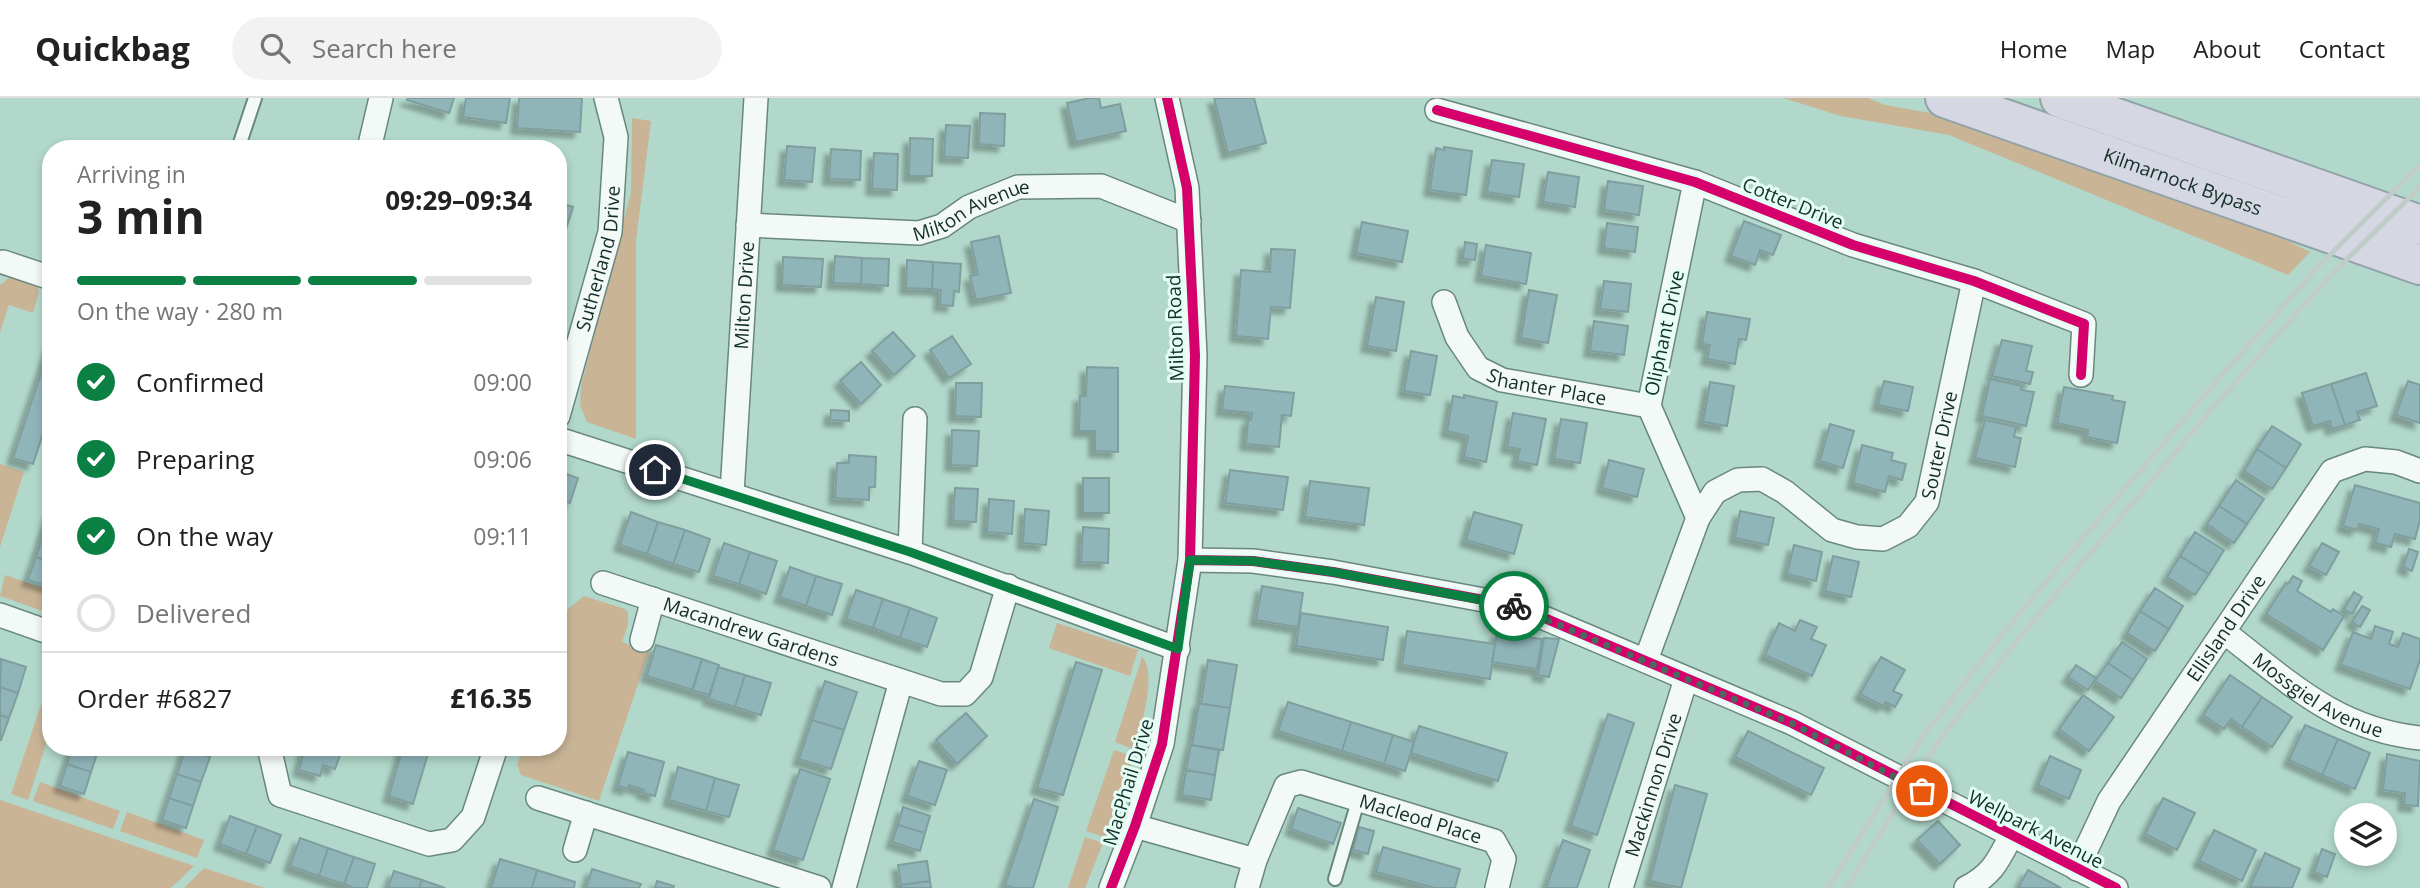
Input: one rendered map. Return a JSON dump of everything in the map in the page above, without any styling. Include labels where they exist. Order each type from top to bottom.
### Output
[{"type":"highway","name":"Kilmarnock Bypass","points":[[1945,98],[2420,265]]},
{"type":"highway","name":"Kilmarnock Bypass","points":[[2060,98],[2420,225]]},
{"type":"street","points":[[371,140],[381,98]]},
{"type":"street","name":"Sutherland Drive","points":[[567,384],[610,232],[617,137],[606,98]]},
{"type":"street","name":"Milton Drive","points":[[732,494],[755,98]]},
{"type":"street","name":"Milton Road","points":[[1167,98],[1187,188],[1189,221],[1195,356],[1190,560]]},
{"type":"street","name":"Cotter Drive","points":[[1437,110],[1695,182],[1853,246],[1974,281],[2084,324],[2081,375]]},
{"type":"street","name":"Oliphant Drive","points":[[1695,182],[1649,406],[1698,518]]},
{"type":"street","name":"Milton Avenue","points":[[748,225],[919,233],[942,226],[969,207],[1018,187],[1101,186],[1189,221]]},
{"type":"street","points":[[3,262],[42,275]]},
{"type":"street","name":"Souter Drive","points":[[1646,660],[1698,518],[1715,492],[1738,480],[1762,479],[1785,492],[1832,530],[1857,537],[1883,538],[1908,526],[1927,502],[1974,281]]},
{"type":"street","name":"Shanter Place","points":[[1444,302],[1457,337],[1478,368],[1502,380],[1649,406]]},
{"type":"street","points":[[910,552],[915,419]]},
{"type":"street","points":[[567,442],[910,552],[1178,649]]},
{"type":"street","name":"Ellisland Drive","points":[[2077,869],[2109,801],[2332,471],[2365,459],[2396,462],[2420,471]]},
{"type":"street","name":"MacPhail Drive","points":[[1111,888],[1162,744],[1190,560]]},
{"type":"street","name":"Wellpark Avenue","points":[[1190,560],[1253,561],[1333,572],[1516,606],[1791,723],[2116,888]]},
{"type":"street","name":"Macandrew Gardens","points":[[603,583],[941,694],[965,694],[981,677],[1008,586]]},
{"type":"street","points":[[642,640],[653,599]]},
{"type":"street","points":[[0,615],[42,630]]},
{"type":"street","name":"Mossgiel Avenue","points":[[2224,632],[2320,705],[2359,725],[2397,736],[2420,738]]},
{"type":"street","name":"Mackinnon Drive","points":[[1621,888],[1686,679]]},
{"type":"street","points":[[844,888],[901,681]]},
{"type":"street","points":[[271,756],[280,795],[429,844],[452,840],[473,817],[493,756]]},
{"type":"street","name":"Macleod Place","points":[[1255,860],[1286,786],[1301,782],[1494,841],[1504,859],[1497,888]]},
{"type":"street","points":[[538,798],[819,888]]},
{"type":"street","points":[[575,850],[586,813]]},
{"type":"street","points":[[1135,826],[1255,860],[1247,888]]},
{"type":"street","points":[[1965,888],[1983,879],[1998,860],[2011,836]]},
{"type":"lane","points":[[241,140],[255,98]]},
{"type":"lane","points":[[1335,879],[1357,801]]},
{"type":"shaded area","points":[[1783,98],[1868,98],[1885,105],[1971,120],[2199,198],[2310,252],[2288,275],[1949,135],[1841,116]]},
{"type":"shaded area","points":[[632,118],[651,121],[636,240],[636,439],[587,422],[580,405],[581,386],[631,192]]},
{"type":"shaded area","points":[[14,273],[36,278],[39,292],[33,313],[9,305],[0,332],[0,284]]},
{"type":"shaded area","points":[[0,464],[24,472],[0,547]]},
{"type":"shaded area","points":[[5,575],[42,588],[42,611],[0,596]]},
{"type":"shaded area","points":[[584,596],[625,609],[628,613],[628,625],[622,642],[649,651],[599,801],[521,775],[517,765],[520,756],[567,756],[568,609]]},
{"type":"shaded area","points":[[1057,623],[1138,650],[1130,676],[1049,648]]},
{"type":"shaded area","points":[[1142,657],[1146,665],[1148,688],[1135,750],[1115,742]]},
{"type":"shaded area","points":[[42,702],[42,756],[28,800],[11,794]]},
{"type":"shaded area","points":[[1114,750],[1134,757],[1107,838],[1086,831]]},
{"type":"shaded area","points":[[40,782],[120,811],[113,829],[33,801]]},
{"type":"shaded area","points":[[0,800],[194,866],[171,888],[0,888]]},
{"type":"shaded area","points":[[127,812],[204,840],[197,858],[120,831]]},
{"type":"shaded area","points":[[1085,837],[1103,843],[1085,888],[1068,888]]},
{"type":"shaded area","points":[[204,868],[265,888],[184,888]]},
{"type":"building","points":[[454,98],[449,113],[407,100]]},
{"type":"building","points":[[466,98],[510,98],[506,123],[463,117]]},
{"type":"building","points":[[519,98],[582,98],[580,132],[517,128]]},
{"type":"building","points":[[1099,98],[1101,108],[1120,104],[1126,131],[1076,142],[1067,103]]},
{"type":"building","points":[[1214,98],[1254,98],[1266,143],[1228,153]]},
{"type":"building","points":[[980,113],[1005,114],[1004,146],[979,144]]},
{"type":"building","points":[[946,125],[970,126],[968,158],[944,157]]},
{"type":"building","points":[[910,138],[933,139],[932,176],[909,176]]},
{"type":"building","points":[[787,146],[815,148],[812,182],[784,180]]},
{"type":"building","points":[[1444,147],[1472,151],[1466,195],[1430,190],[1436,148],[1444,150]]},
{"type":"building","points":[[831,149],[861,151],[860,180],[829,179]]},
{"type":"building","points":[[874,153],[898,154],[897,190],[872,189]]},
{"type":"building","points":[[1492,160],[1524,164],[1519,197],[1487,192]]},
{"type":"building","points":[[1548,172],[1579,177],[1575,207],[1543,202]]},
{"type":"building","points":[[1608,181],[1643,186],[1639,215],[1604,210]]},
{"type":"building","points":[[567,205],[573,207],[567,226]]},
{"type":"building","points":[[1744,221],[1781,235],[1773,255],[1760,250],[1755,265],[1731,256]]},
{"type":"building","points":[[1362,222],[1408,231],[1402,262],[1356,253]]},
{"type":"building","points":[[1607,223],[1638,227],[1635,252],[1604,248]]},
{"type":"building","points":[[999,236],[1011,293],[976,300],[970,276],[978,274],[971,242]]},
{"type":"building","points":[[1465,242],[1477,244],[1475,260],[1463,259]]},
{"type":"building","points":[[1486,245],[1531,253],[1526,284],[1481,276]]},
{"type":"building","points":[[1271,249],[1295,250],[1290,308],[1271,307],[1268,339],[1236,336],[1241,270],[1270,272]]},
{"type":"building","points":[[835,256],[862,258],[861,284],[833,283]]},
{"type":"building","points":[[783,257],[823,259],[821,287],[782,285]]},
{"type":"building","points":[[862,258],[889,259],[888,286],[861,284]]},
{"type":"building","points":[[907,260],[933,262],[932,289],[906,288]]},
{"type":"building","points":[[933,262],[961,264],[959,292],[954,291],[953,306],[940,305],[941,290],[932,289]]},
{"type":"building","points":[[1604,281],[1631,284],[1628,312],[1600,309]]},
{"type":"building","points":[[1529,290],[1557,295],[1548,343],[1521,338]]},
{"type":"building","points":[[1376,297],[1404,302],[1396,351],[1367,346]]},
{"type":"building","points":[[1707,312],[1750,319],[1746,340],[1739,339],[1735,364],[1707,359],[1710,345],[1702,344]]},
{"type":"building","points":[[1594,321],[1628,326],[1624,355],[1590,351]]},
{"type":"building","points":[[893,332],[915,356],[894,375],[872,351]]},
{"type":"building","points":[[952,336],[971,364],[949,378],[930,350]]},
{"type":"building","points":[[2002,340],[2032,346],[2026,371],[2033,372],[2030,384],[1992,376]]},
{"type":"building","points":[[1411,351],[1437,356],[1430,395],[1404,391]]},
{"type":"building","points":[[861,362],[881,385],[861,404],[840,381]]},
{"type":"building","points":[[1087,367],[1118,368],[1118,452],[1095,451],[1095,431],[1079,431],[1080,396],[1086,396]]},
{"type":"building","points":[[42,370],[42,436],[33,464],[13,458]]},
{"type":"building","points":[[2366,373],[2377,406],[2357,412],[2360,420],[2345,425],[2331,384]]},
{"type":"building","points":[[1990,379],[2022,386],[2021,390],[2034,392],[2026,426],[1982,416]]},
{"type":"building","points":[[1884,381],[1913,387],[1908,411],[1878,405]]},
{"type":"building","points":[[2408,381],[2420,385],[2420,423],[2396,415]]},
{"type":"building","points":[[1710,382],[1734,386],[1727,426],[1703,422]]},
{"type":"building","points":[[956,383],[982,383],[981,417],[955,416]]},
{"type":"building","points":[[2331,384],[2345,425],[2332,429],[2330,421],[2313,426],[2302,393]]},
{"type":"building","points":[[1225,386],[1294,393],[1291,416],[1282,415],[1279,447],[1246,444],[1248,420],[1251,420],[1252,413],[1222,410]]},
{"type":"building","points":[[2064,387],[2113,396],[2112,400],[2125,402],[2117,443],[2087,437],[2088,430],[2057,423]]},
{"type":"building","points":[[1464,395],[1497,402],[1486,462],[1464,457],[1468,436],[1447,431],[1453,396],[1464,398]]},
{"type":"building","points":[[831,410],[849,411],[849,421],[830,420]]},
{"type":"building","points":[[1513,413],[1546,419],[1537,465],[1517,461],[1520,449],[1507,447]]},
{"type":"building","points":[[1561,419],[1587,423],[1580,463],[1554,459]]},
{"type":"building","points":[[1985,420],[2016,427],[2014,437],[2021,438],[2015,467],[1975,458]]},
{"type":"building","points":[[1830,424],[1854,431],[1843,468],[1820,461]]},
{"type":"building","points":[[2272,426],[2301,444],[2286,468],[2257,449]]},
{"type":"building","points":[[952,430],[979,431],[977,466],[951,465]]},
{"type":"building","points":[[1862,445],[1893,453],[1891,460],[1906,464],[1902,480],[1889,476],[1885,492],[1853,483]]},
{"type":"building","points":[[2257,449],[2286,468],[2272,489],[2244,471]]},
{"type":"building","points":[[849,455],[876,457],[875,487],[869,487],[869,500],[835,498],[837,463],[849,463]]},
{"type":"building","points":[[1609,460],[1644,469],[1637,497],[1602,488]]},
{"type":"building","points":[[1230,470],[1288,477],[1283,510],[1225,503]]},
{"type":"building","points":[[567,474],[578,478],[570,503],[567,502]]},
{"type":"building","points":[[1083,478],[1109,478],[1109,513],[1083,513]]},
{"type":"building","points":[[2236,480],[2264,499],[2247,524],[2219,506]]},
{"type":"building","points":[[1310,481],[1369,488],[1364,525],[1305,517]]},
{"type":"building","points":[[2355,485],[2420,503],[2420,520],[2415,539],[2395,534],[2391,547],[2375,543],[2379,529],[2359,524],[2357,530],[2343,526]]},
{"type":"building","points":[[955,488],[978,489],[976,522],[953,521]]},
{"type":"building","points":[[989,499],[1014,501],[1012,534],[987,532]]},
{"type":"building","points":[[2219,506],[2247,524],[2234,543],[2207,524]]},
{"type":"building","points":[[1025,509],[1049,511],[1046,545],[1023,543]]},
{"type":"building","points":[[1740,511],[1774,518],[1768,545],[1735,538]]},
{"type":"building","points":[[631,512],[658,522],[647,554],[620,545]]},
{"type":"building","points":[[1474,512],[1522,525],[1514,554],[1466,540]]},
{"type":"building","points":[[658,522],[685,530],[673,564],[647,554]]},
{"type":"building","points":[[1083,527],[1109,529],[1108,563],[1081,562]]},
{"type":"building","points":[[685,530],[710,539],[699,572],[673,564]]},
{"type":"building","points":[[2195,532],[2224,550],[2209,574],[2180,556]]},
{"type":"building","points":[[42,538],[42,559],[36,557]]},
{"type":"building","points":[[724,543],[750,552],[739,584],[713,576]]},
{"type":"building","points":[[2322,543],[2339,552],[2326,575],[2309,566]]},
{"type":"building","points":[[1794,545],[1822,552],[1816,581],[1787,574]]},
{"type":"building","points":[[2409,549],[2418,552],[2412,571],[2403,567]]},
{"type":"building","points":[[750,552],[777,561],[766,594],[739,584]]},
{"type":"building","points":[[1833,556],[1859,562],[1851,597],[1825,591]]},
{"type":"building","points":[[2180,556],[2209,574],[2195,595],[2167,577]]},
{"type":"building","points":[[36,557],[42,559],[42,584],[28,580]]},
{"type":"building","points":[[790,567],[816,576],[806,606],[780,597]]},
{"type":"building","points":[[816,576],[842,584],[832,615],[806,606]]},
{"type":"building","points":[[2293,576],[2302,581],[2297,591],[2331,612],[2333,609],[2344,616],[2323,650],[2266,614]]},
{"type":"building","points":[[1262,586],[1303,593],[1298,627],[1256,620]]},
{"type":"building","points":[[2155,588],[2183,606],[2169,629],[2140,611]]},
{"type":"building","points":[[856,590],[883,599],[873,628],[846,619]]},
{"type":"building","points":[[2354,592],[2362,597],[2352,614],[2344,609]]},
{"type":"building","points":[[883,599],[910,608],[900,638],[873,628]]},
{"type":"building","points":[[2362,606],[2370,610],[2360,627],[2352,622]]},
{"type":"building","points":[[910,608],[937,618],[927,647],[900,638]]},
{"type":"building","points":[[2140,611],[2169,629],[2155,651],[2127,633]]},
{"type":"building","points":[[1301,613],[1388,627],[1383,660],[1296,646]]},
{"type":"building","points":[[1800,620],[1817,627],[1811,639],[1826,645],[1812,676],[1765,655],[1779,623],[1795,631]]},
{"type":"building","points":[[2375,626],[2393,632],[2389,644],[2398,647],[2403,633],[2420,639],[2420,660],[2410,689],[2341,665],[2353,632],[2371,639]]},
{"type":"building","points":[[1407,631],[1495,644],[1490,679],[1402,665]]},
{"type":"building","points":[[1497,633],[1542,639],[1537,669],[1492,662]]},
{"type":"building","points":[[1544,638],[1559,639],[1549,677],[1538,675]]},
{"type":"building","points":[[2122,642],[2147,659],[2133,680],[2108,663]]},
{"type":"building","points":[[656,645],[702,659],[693,690],[647,676]]},
{"type":"building","points":[[1881,657],[1905,670],[1893,691],[1902,695],[1895,707],[1886,702],[1883,706],[1860,694]]},
{"type":"building","points":[[1,659],[26,667],[18,693],[0,687]]},
{"type":"building","points":[[702,659],[719,665],[709,695],[692,690]]},
{"type":"building","points":[[1208,660],[1237,665],[1230,708],[1201,704]]},
{"type":"building","points":[[1076,662],[1102,670],[1063,795],[1037,788]]},
{"type":"building","points":[[2108,663],[2133,680],[2121,698],[2095,681]]},
{"type":"building","points":[[2076,665],[2096,678],[2088,690],[2068,677]]},
{"type":"building","points":[[718,667],[745,675],[735,707],[709,699]]},
{"type":"building","points":[[745,675],[771,683],[761,715],[735,707]]},
{"type":"building","points":[[2230,675],[2262,697],[2242,727],[2231,719],[2224,729],[2203,715]]},
{"type":"building","points":[[825,681],[857,692],[844,730],[812,720]]},
{"type":"building","points":[[0,687],[18,693],[9,718],[0,715]]},
{"type":"building","points":[[2083,695],[2114,717],[2089,751],[2059,729]]},
{"type":"building","points":[[2262,697],[2292,717],[2272,747],[2242,727]]},
{"type":"building","points":[[1288,702],[1351,722],[1342,751],[1278,731]]},
{"type":"building","points":[[1199,703],[1230,708],[1223,750],[1192,745]]},
{"type":"building","points":[[966,713],[987,736],[957,764],[936,740]]},
{"type":"building","points":[[1608,714],[1634,723],[1597,835],[1571,826]]},
{"type":"building","points":[[0,715],[9,718],[1,740],[0,740]]},
{"type":"building","points":[[812,720],[844,730],[831,769],[799,759]]},
{"type":"building","points":[[1351,722],[1393,735],[1384,764],[1342,751]]},
{"type":"building","points":[[2305,725],[2338,739],[2322,775],[2289,760]]},
{"type":"building","points":[[1419,726],[1507,753],[1498,781],[1411,753]]},
{"type":"building","points":[[1748,731],[1824,768],[1811,795],[1735,757]]},
{"type":"building","points":[[1393,735],[1414,742],[1405,771],[1384,764]]},
{"type":"building","points":[[2338,739],[2370,753],[2355,789],[2322,775]]},
{"type":"building","points":[[1191,745],[1219,750],[1215,775],[1186,770]]},
{"type":"building","points":[[628,752],[664,762],[655,796],[629,785],[628,789],[618,786]]},
{"type":"building","points":[[2387,754],[2420,761],[2418,806],[2404,805],[2405,793],[2383,790]]},
{"type":"building","points":[[70,756],[96,756],[91,772],[67,764]]},
{"type":"building","points":[[183,756],[210,757],[201,782],[177,774]]},
{"type":"building","points":[[303,756],[340,756],[335,769],[323,765],[320,776],[299,770]]},
{"type":"building","points":[[400,756],[427,756],[413,804],[389,796]]},
{"type":"building","points":[[2050,756],[2081,770],[2069,799],[2038,785]]},
{"type":"building","points":[[919,761],[947,770],[935,805],[907,796]]},
{"type":"building","points":[[67,764],[91,772],[84,794],[60,786]]},
{"type":"building","points":[[678,767],[715,778],[706,811],[669,800]]},
{"type":"building","points":[[800,769],[830,779],[803,860],[773,850]]},
{"type":"building","points":[[1186,770],[1215,775],[1211,800],[1182,795]]},
{"type":"building","points":[[177,774],[201,782],[193,806],[169,798]]},
{"type":"building","points":[[715,778],[739,785],[729,817],[706,811]]},
{"type":"building","points":[[1675,785],[1707,794],[1681,888],[1650,881]]},
{"type":"building","points":[[169,798],[193,806],[186,828],[162,820]]},
{"type":"building","points":[[2163,798],[2195,813],[2177,850],[2145,834]]},
{"type":"building","points":[[1034,799],[1058,807],[1033,888],[1014,888],[1005,885]]},
{"type":"building","points":[[903,807],[930,816],[925,833],[898,825]]},
{"type":"building","points":[[1298,808],[1341,823],[1333,844],[1291,829]]},
{"type":"building","points":[[230,816],[257,826],[246,854],[220,844]]},
{"type":"building","points":[[1938,821],[1960,845],[1940,864],[1917,840]]},
{"type":"building","points":[[898,825],[925,833],[920,851],[892,842]]},
{"type":"building","points":[[257,826],[281,835],[270,863],[246,854]]},
{"type":"building","points":[[1359,827],[1374,831],[1368,854],[1353,850]]},
{"type":"building","points":[[2214,830],[2256,850],[2242,881],[2199,861]]},
{"type":"building","points":[[300,838],[328,848],[319,876],[290,866]]},
{"type":"building","points":[[1563,840],[1590,850],[1577,888],[1546,888]]},
{"type":"building","points":[[1383,847],[1460,869],[1455,888],[1435,888],[1376,872]]},
{"type":"building","points":[[328,848],[354,857],[344,884],[319,876]]},
{"type":"building","points":[[2322,849],[2334,854],[2327,877],[2314,872]]},
{"type":"building","points":[[2265,853],[2300,869],[2292,888],[2250,887]]},
{"type":"building","points":[[354,857],[375,864],[367,888],[354,888],[344,884]]},
{"type":"building","points":[[500,859],[537,870],[532,888],[491,888]]},
{"type":"building","points":[[927,861],[930,881],[901,885],[898,865]]},
{"type":"building","points":[[592,869],[641,884],[639,888],[586,888]]},
{"type":"building","points":[[537,870],[575,882],[574,888],[532,888]]},
{"type":"building","points":[[2028,870],[2061,888],[2018,888]]},
{"type":"building","points":[[394,871],[422,880],[419,888],[388,888]]},
{"type":"building","points":[[422,880],[445,888],[419,888]]},
{"type":"building","points":[[657,881],[674,886],[655,888]]},
{"type":"building","points":[[930,881],[931,888],[901,888],[901,885]]},
{"type":"railway","points":[[1828,888],[1923,736],[2007,628],[2200,400],[2316,269],[2420,165]]},
{"type":"railway","points":[[1846,888],[1936,745],[2019,638],[2211,410],[2327,279],[2420,187]]},
{"type":"cycle path","points":[[1111,888],[1162,744],[1190,560],[1195,356],[1187,188],[1167,98]]},
{"type":"cycle path","points":[[1437,110],[1695,182],[1853,245],[1974,281],[2084,324],[2081,375]]},
{"type":"cycle path","points":[[1190,560],[1253,561],[1333,572],[1516,606],[1792,723],[2116,888]]},
{"type":"way so far","points":[[1514,606],[1791,723],[1922,791]]},
{"type":"route","points":[[655,470],[910,552],[1178,649],[1190,560],[1253,561],[1333,572],[1514,606]]}]
